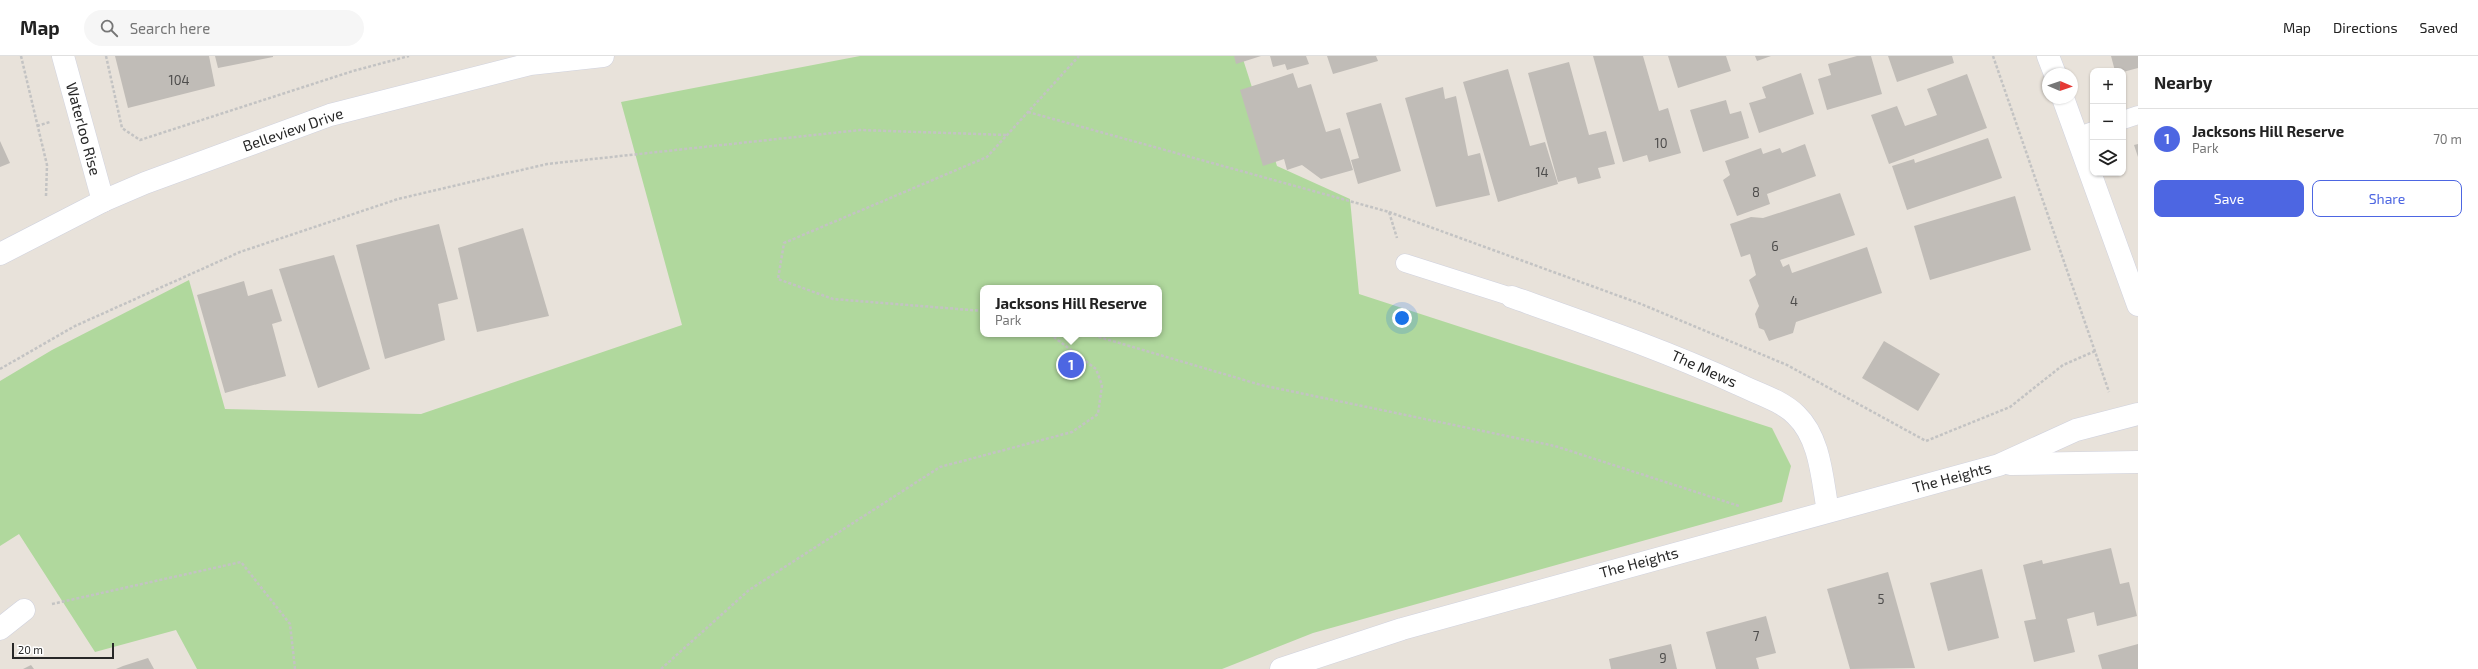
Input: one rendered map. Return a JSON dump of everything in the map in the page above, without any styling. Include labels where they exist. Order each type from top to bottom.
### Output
[{"type":"street","name":"Waterloo Rise","points":[[63,56],[103,201]]},
{"type":"street","name":"Belleview Drive","points":[[0,254],[103,201],[145,183],[330,115],[530,64],[567,58],[603,56]]},
{"type":"street","points":[[2048,56],[2053,68]]},
{"type":"street","points":[[2067,104],[2085,134],[2138,305]]},
{"type":"street","name":"The Mews","points":[[1512,297],[1672,354],[1776,402],[1796,415],[1810,434],[1816,449],[1828,511]]},
{"type":"street","name":"The Heights","points":[[1281,669],[1402,629],[1999,465],[2076,430],[2128,416]]},
{"type":"street","name":"The Heights","points":[[1999,465],[2138,462]]},
{"type":"street","points":[[0,629],[24,610]]},
{"type":"lane","points":[[2126,119],[2138,115]]},
{"type":"lane","points":[[1405,263],[1512,297]]},
{"type":"path","points":[[21,56],[47,165],[48,195],[42,199]]},
{"type":"path","points":[[106,56],[122,128],[140,140],[353,71],[409,56]]},
{"type":"path","points":[[980,311],[833,299],[778,279],[784,243],[987,157],[1079,56]]},
{"type":"path","points":[[1993,56],[2095,351],[2128,416]]},
{"type":"path","points":[[1028,112],[1389,212],[1640,304],[1787,366],[1926,441],[2010,407],[2064,365],[2095,351]]},
{"type":"path","points":[[0,369],[75,326],[240,252],[398,199],[539,166],[860,130],[1007,135]]},
{"type":"path","points":[[1389,212],[1405,263]]},
{"type":"path","points":[[661,669],[749,590],[940,467],[1072,432],[1098,414],[1102,385],[1096,369],[1054,337]]},
{"type":"path","points":[[1099,337],[1261,385],[1555,446],[1744,507]]},
{"type":"path","points":[[24,610],[241,562],[290,624],[295,669]]},
{"type":"green space","points":[[860,56],[1242,56],[1277,166],[1350,199],[1359,294],[1772,428],[1791,466],[1782,502],[1313,633],[1222,669],[197,669],[176,630],[95,652],[19,534],[0,546],[0,381],[52,350],[189,280],[225,409],[421,414],[682,325],[621,102]]},
{"type":"building","points":[[115,56],[209,56],[215,86],[128,108]]},
{"type":"building","points":[[215,56],[273,56],[273,57],[218,68]]},
{"type":"building","points":[[1234,56],[1261,56],[1236,64]]},
{"type":"building","points":[[1270,56],[1306,56],[1309,64],[1287,70],[1285,64],[1273,67]]},
{"type":"building","points":[[1327,56],[1376,56],[1378,61],[1333,74]]},
{"type":"building","points":[[1593,56],[1643,56],[1659,111],[1668,108],[1681,153],[1649,162],[1647,155],[1623,162]]},
{"type":"building","points":[[1668,56],[1726,56],[1731,71],[1678,88]]},
{"type":"building","points":[[1755,56],[1771,56],[1757,61]]},
{"type":"building","points":[[1857,56],[1871,56],[1882,94],[1827,110],[1818,79],[1831,75],[1828,64]]},
{"type":"building","points":[[1888,56],[1952,56],[1954,63],[1897,82]]},
{"type":"building","points":[[2111,56],[2138,56],[2138,68],[2126,71],[2126,68],[2114,68]]},
{"type":"building","points":[[1569,62],[1589,135],[1606,131],[1615,164],[1598,168],[1601,178],[1578,184],[1576,177],[1558,182],[1528,73]]},
{"type":"building","points":[[1508,69],[1530,146],[1545,142],[1558,184],[1498,202],[1463,82]]},
{"type":"building","points":[[1293,73],[1298,88],[1311,84],[1326,132],[1340,128],[1353,170],[1321,179],[1302,165],[1287,170],[1284,159],[1263,166],[1240,90]]},
{"type":"building","points":[[1801,73],[1814,114],[1759,133],[1749,103],[1766,98],[1762,87]]},
{"type":"building","points":[[1967,74],[1987,128],[1889,164],[1871,115],[1897,106],[1905,126],[1937,115],[1927,89]]},
{"type":"building","points":[[1443,87],[1445,99],[1456,96],[1468,156],[1480,153],[1490,195],[1436,207],[1405,98]]},
{"type":"building","points":[[1726,100],[1730,114],[1741,111],[1749,138],[1703,152],[1690,110]]},
{"type":"building","points":[[1381,103],[1401,171],[1358,184],[1351,160],[1359,158],[1346,113]]},
{"type":"building","points":[[1988,138],[2002,178],[1907,210],[1892,166],[1914,159],[1915,163]]},
{"type":"building","points":[[0,141],[10,163],[0,167]]},
{"type":"building","points":[[1805,144],[1816,176],[1767,194],[1770,204],[1737,216],[1723,180],[1730,175],[1725,161],[1761,148],[1763,154],[1780,148],[1782,153]]},
{"type":"building","points":[[2138,144],[2138,157],[2134,145]]},
{"type":"building","points":[[1840,193],[1855,235],[1780,260],[1783,267],[1789,264],[1792,273],[1867,247],[1882,293],[1796,322],[1793,333],[1769,341],[1764,330],[1759,328],[1755,314],[1759,306],[1749,280],[1756,275],[1750,254],[1741,257],[1730,224],[1751,217],[1763,218]]},
{"type":"building","points":[[2015,196],[2031,250],[1930,280],[1914,226]]},
{"type":"building","points":[[439,224],[458,299],[438,304],[445,340],[385,359],[356,245]]},
{"type":"building","points":[[523,228],[549,316],[477,332],[458,248]]},
{"type":"building","points":[[334,255],[370,369],[318,388],[279,269]]},
{"type":"building","points":[[244,281],[248,296],[272,289],[282,321],[272,324],[286,376],[225,393],[197,295]]},
{"type":"building","points":[[1884,341],[1940,374],[1918,411],[1862,378]]},
{"type":"building","points":[[2111,548],[2120,584],[2129,582],[2137,616],[2097,626],[2094,612],[2067,619],[2075,652],[2034,662],[2024,621],[2036,619],[2023,565],[2042,560],[2043,564]]},
{"type":"building","points":[[1982,569],[1999,638],[1948,651],[1930,583]]},
{"type":"building","points":[[1888,572],[1915,668],[1850,669],[1827,589]]},
{"type":"building","points":[[1766,616],[1776,653],[1756,658],[1759,669],[1716,669],[1706,632]]},
{"type":"building","points":[[1671,644],[1677,669],[1611,669],[1609,659]]},
{"type":"building","points":[[2138,644],[2138,669],[2102,669],[2098,655]]},
{"type":"building","points":[[148,658],[154,669],[116,669],[123,666]]},
{"type":"building","points":[[31,665],[34,669],[23,669]]},
{"type":"place","name":"Jacksons Hill Reserve","points":[[1071,365]]}]
